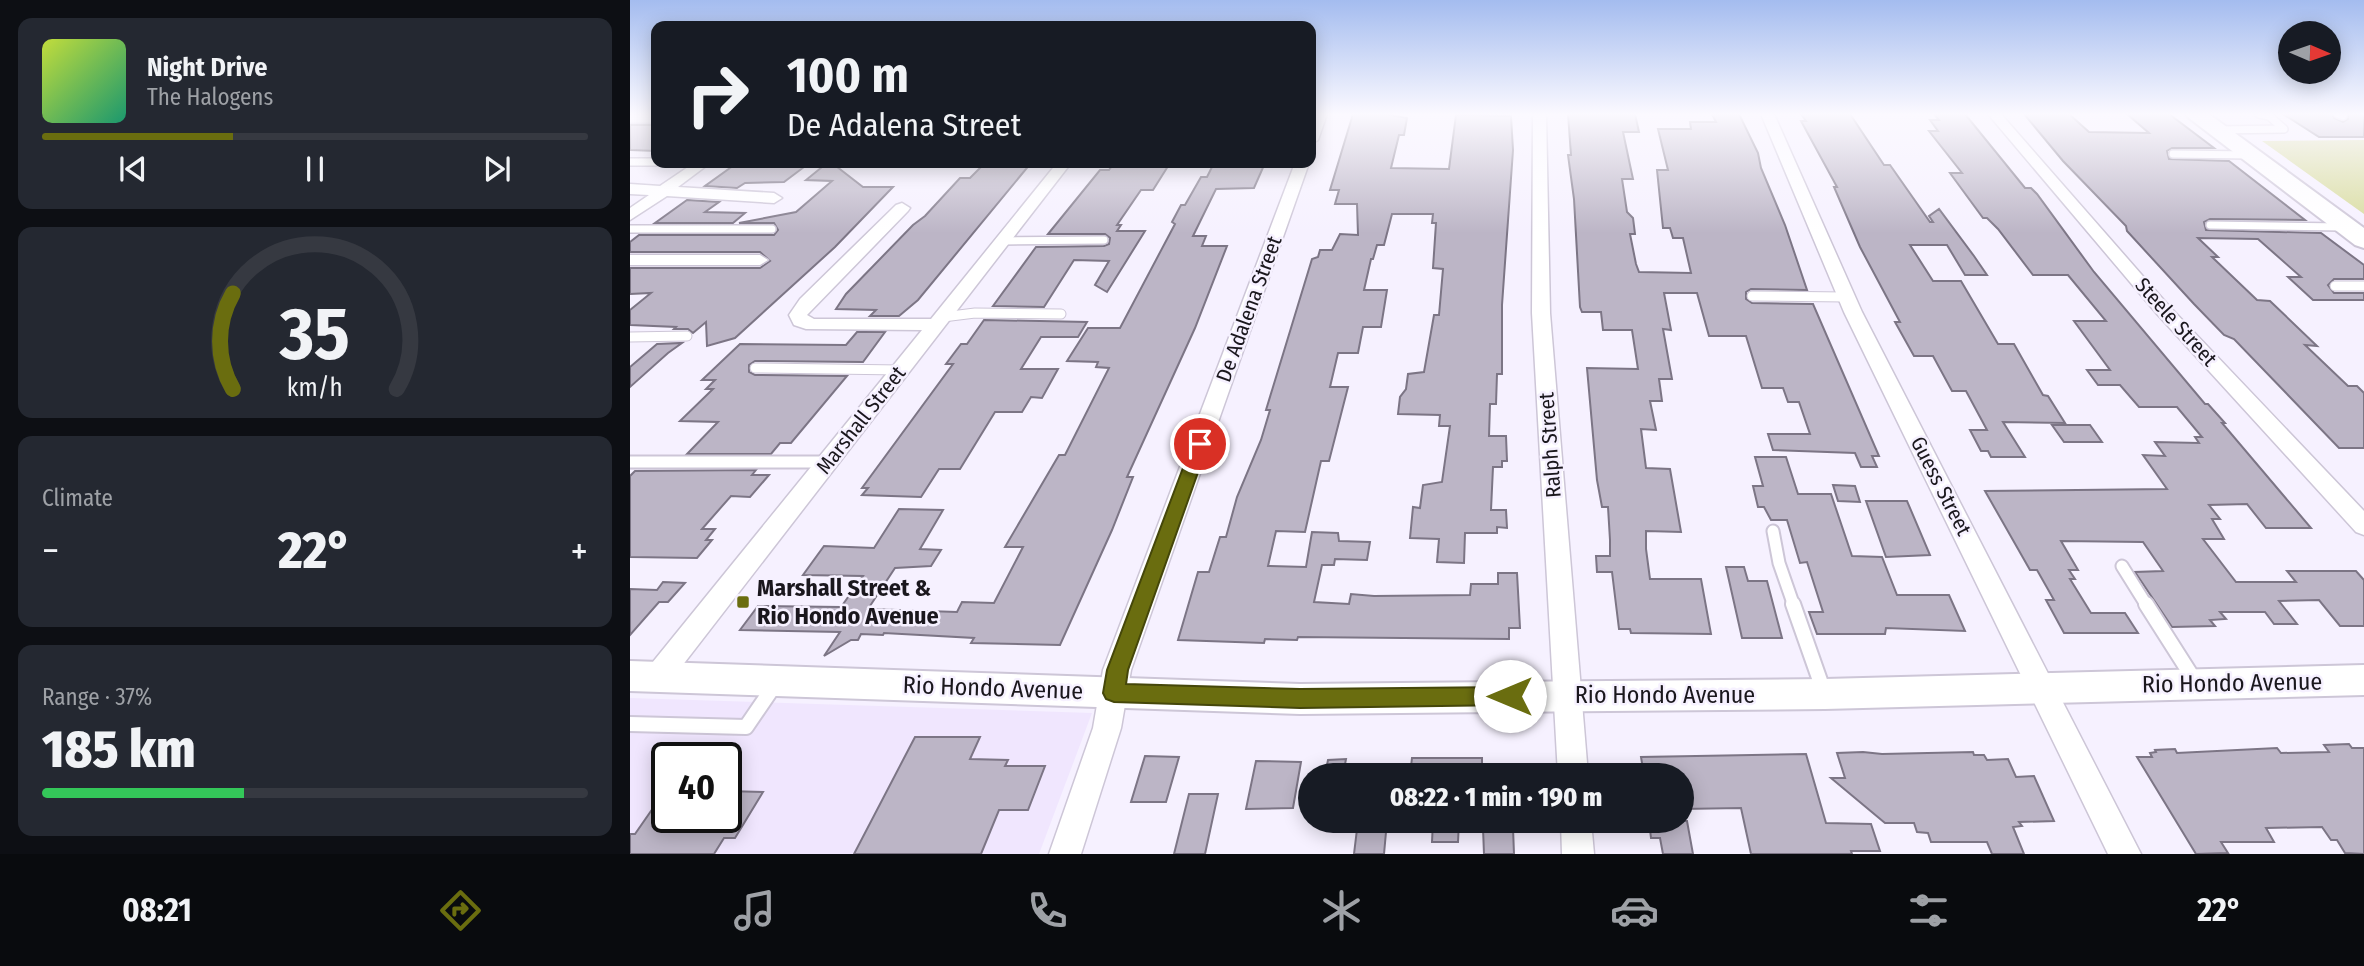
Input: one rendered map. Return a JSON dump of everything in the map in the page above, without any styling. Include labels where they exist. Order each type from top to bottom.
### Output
[{"type":"main road","points":[[2250,155],[2355,233]]},
{"type":"street","name":"Ralph Street","points":[[1539,154],[1541,313],[1572,763]]},
{"type":"street","name":"Guess Street","points":[[1785,154],[1846,297],[2125,854]]},
{"type":"street","name":"Steele Street","points":[[2028,154],[2163,310],[2364,526]]},
{"type":"street","points":[[630,215],[696,168]]},
{"type":"street","name":"Marshall Street","points":[[644,676],[828,462],[1060,168]]},
{"type":"street","name":"De Adalena Street","points":[[1065,854],[1107,728],[1117,670],[1301,168]]},
{"type":"street","points":[[630,190],[774,198]]},
{"type":"street","points":[[902,208],[806,303],[798,315],[800,321],[813,325],[940,320]]},
{"type":"street","points":[[630,260],[761,260]]},
{"type":"street","name":"Rio Hondo Avenue","points":[[644,676],[1300,699],[1825,694],[2364,680]]},
{"type":"street","points":[[1577,833],[1578,854]]},
{"type":"lane","points":[[2173,154],[2250,155]]},
{"type":"lane","points":[[630,162],[651,162]]},
{"type":"lane","points":[[2210,225],[2355,233]]},
{"type":"lane","points":[[630,229],[772,229]]},
{"type":"lane","points":[[1003,241],[1104,240]]},
{"type":"lane","points":[[2336,286],[2364,286]]},
{"type":"lane","points":[[1752,296],[1846,297]]},
{"type":"lane","points":[[940,320],[975,313],[1061,314]]},
{"type":"lane","points":[[630,337],[687,336]]},
{"type":"lane","points":[[755,369],[900,370]]},
{"type":"lane","points":[[630,462],[828,462]]},
{"type":"lane","points":[[1773,531],[1779,563],[1825,694]]},
{"type":"lane","points":[[2122,566],[2197,683]]},
{"type":"lane","points":[[630,724],[746,727],[777,681]]},
{"type":"shaded area","points":[[630,698],[1092,713],[1039,854],[630,854]]},
{"type":"green space","points":[[2280,154],[2364,154],[2364,214]]},
{"type":"building","points":[[1341,154],[1394,154],[1391,168],[1449,169],[1451,154],[1513,154],[1502,305],[1502,374],[1497,374],[1496,404],[1490,404],[1489,436],[1506,436],[1507,461],[1502,461],[1502,467],[1493,467],[1491,510],[1506,510],[1507,528],[1497,527],[1497,533],[1465,533],[1464,563],[1437,562],[1439,539],[1410,538],[1413,507],[1420,508],[1423,485],[1442,482],[1450,426],[1439,426],[1440,415],[1398,414],[1400,397],[1406,389],[1408,374],[1424,372],[1434,315],[1439,315],[1443,269],[1433,268],[1436,223],[1432,223],[1433,214],[1392,214],[1384,245],[1377,245],[1371,259],[1364,290],[1387,290],[1381,327],[1363,327],[1358,353],[1338,353],[1330,387],[1348,387],[1329,461],[1321,461],[1305,532],[1276,531],[1268,566],[1306,567],[1312,532],[1338,533],[1339,541],[1370,542],[1367,560],[1335,559],[1334,565],[1322,565],[1314,602],[1349,604],[1351,594],[1470,595],[1471,584],[1498,584],[1498,573],[1517,573],[1520,628],[1509,628],[1509,639],[1298,637],[1297,640],[1265,639],[1264,643],[1178,640],[1198,572],[1209,572],[1220,537],[1226,537],[1237,497],[1261,440],[1270,410],[1266,410],[1312,259],[1318,257],[1320,250],[1332,250],[1340,234],[1358,235],[1357,204],[1335,204],[1339,190],[1330,190]]},
{"type":"building","points":[[1628,154],[1633,179],[1622,179],[1627,212],[1633,218],[1635,234],[1630,234],[1639,272],[1691,273],[1683,238],[1673,238],[1670,228],[1663,228],[1657,170],[1668,170],[1664,154],[1758,154],[1761,168],[1785,225],[1807,290],[1751,289],[1746,292],[1746,299],[1752,303],[1813,304],[1879,456],[1872,456],[1877,467],[1861,467],[1855,453],[1773,450],[1768,434],[1810,434],[1799,402],[1788,402],[1783,388],[1762,388],[1746,336],[1709,336],[1697,293],[1664,293],[1671,330],[1663,329],[1672,379],[1659,379],[1662,401],[1650,401],[1656,430],[1641,429],[1646,468],[1670,469],[1681,532],[1646,531],[1650,579],[1701,579],[1711,634],[1631,633],[1630,629],[1619,629],[1612,572],[1597,572],[1596,556],[1610,556],[1610,540],[1608,507],[1602,507],[1597,480],[1587,368],[1638,369],[1632,330],[1603,330],[1601,312],[1582,312],[1580,307],[1574,199],[1568,155]]},
{"type":"building","points":[[1819,154],[1877,154],[1884,165],[1890,165],[1930,222],[1933,222],[1929,216],[1939,209],[1974,256],[1987,275],[1965,275],[1947,245],[1910,245],[1933,281],[1961,281],[1998,344],[2014,344],[2043,395],[2048,396],[2065,423],[2003,422],[2025,457],[1991,457],[1988,451],[1981,451],[1970,430],[1987,430],[1966,391],[1952,391],[1933,356],[1914,356],[1895,322],[1900,322],[1860,247],[1834,187],[1837,187]]},
{"type":"building","points":[[1947,154],[1997,154],[2025,188],[2031,188],[2037,194],[2094,272],[2205,404],[2225,423],[2222,423],[2311,528],[2266,528],[2247,504],[2209,505],[2220,519],[2212,519],[2224,539],[2203,539],[2236,582],[2296,582],[2287,571],[2356,571],[2364,580],[2364,626],[2340,626],[2319,600],[2279,601],[2297,624],[2274,624],[2265,612],[2220,612],[2226,619],[2210,620],[2215,626],[2172,627],[2135,572],[2163,571],[2143,542],[2061,541],[2078,570],[2069,570],[2075,579],[2070,579],[2091,613],[2125,613],[2138,633],[2064,633],[2046,600],[2054,600],[2037,570],[2030,570],[1985,491],[2167,489],[2143,455],[2165,456],[2155,442],[2199,443],[2195,437],[2202,437],[2177,407],[2139,407],[2120,385],[2098,385],[2087,370],[2110,370],[2074,321],[2106,321],[2068,275],[2033,275],[1998,229],[1987,218],[1983,218],[1950,173],[1962,173]]},
{"type":"building","points":[[2057,154],[2168,154],[2169,159],[2229,161],[2305,220],[2210,219],[2204,222],[2206,230],[2321,233],[2364,265],[2364,279],[2334,279],[2328,285],[2334,293],[2364,293],[2364,300],[2313,300],[2288,277],[2301,277],[2258,239],[2198,238],[2218,257],[2212,257],[2257,300],[2270,301],[2317,346],[2305,345],[2348,386],[2357,386],[2364,393],[2364,448],[2339,448],[2234,339],[2224,335],[2194,304],[2127,231],[2126,226]]},
{"type":"building","points":[[730,168],[803,168],[784,182],[745,183],[737,188],[705,186]]},
{"type":"building","points":[[821,168],[838,168],[863,187],[893,187],[835,247],[735,338],[707,346],[706,322],[693,333],[688,329],[674,329],[676,327],[630,325],[630,310],[651,293],[630,294],[630,268],[760,268],[770,261],[760,252],[630,252],[630,242],[639,235],[774,235],[778,230],[774,223],[739,223],[796,212],[832,181],[806,180]]},
{"type":"building","points":[[980,168],[1027,168],[918,300],[899,316],[870,316],[876,310],[836,309],[846,294],[960,178],[970,178]]},
{"type":"building","points":[[1167,168],[1153,190],[1141,190],[1117,225],[1121,225],[1117,231],[1145,231],[1107,292],[1095,285],[1109,261],[1074,260],[1044,307],[993,306],[1036,247],[1109,244],[1110,238],[1105,234],[1048,234],[1100,170]]},
{"type":"building","points":[[1212,168],[1263,168],[1254,188],[1216,189],[1193,236],[1206,236],[1202,246],[1227,246],[1195,328],[1127,477],[1133,477],[1112,530],[1060,645],[971,643],[974,638],[861,634],[858,640],[851,640],[824,656],[840,632],[740,630],[758,606],[841,607],[863,576],[803,575],[824,546],[874,548],[899,509],[943,510],[920,549],[941,550],[931,566],[895,568],[868,609],[957,612],[962,602],[994,603],[1023,547],[1005,547],[1059,455],[1065,455],[1109,368],[1096,367],[1098,362],[1067,361],[1088,328],[1120,328],[1175,224],[1172,222],[1181,205],[1185,205],[1201,177],[1207,177]]},
{"type":"building","points":[[687,200],[719,202],[705,212],[745,213],[733,223],[655,223]]},
{"type":"building","points":[[984,320],[1087,322],[1078,337],[1041,337],[1021,369],[1058,369],[1042,398],[1031,397],[1022,412],[995,412],[960,469],[939,469],[921,497],[862,495],[868,488],[862,488],[953,364],[946,364],[961,344],[967,344]]},
{"type":"building","points":[[857,332],[885,332],[863,362],[755,361],[749,365],[749,372],[755,375],[847,376],[791,443],[780,443],[771,454],[687,454],[718,422],[680,421],[713,389],[706,389],[715,380],[702,380],[740,344],[846,345]]},
{"type":"building","points":[[682,343],[630,387],[630,367],[657,344]]},
{"type":"building","points":[[2052,425],[2090,425],[2102,442],[2064,442]]},
{"type":"building","points":[[1755,457],[1786,457],[1798,494],[1831,494],[1852,556],[1882,557],[1897,595],[1949,595],[1965,631],[1886,628],[1885,634],[1817,634],[1809,612],[1823,612],[1807,562],[1800,563],[1787,520],[1771,520],[1764,507],[1758,507],[1753,486],[1763,486]]},
{"type":"building","points":[[756,470],[752,475],[769,475],[750,497],[731,496],[702,529],[715,529],[706,540],[712,540],[697,558],[630,557],[630,476],[635,471]]},
{"type":"building","points":[[1833,485],[1855,486],[1860,502],[1838,501]]},
{"type":"building","points":[[1866,501],[1907,501],[1930,555],[1886,557]]},
{"type":"building","points":[[1726,567],[1744,567],[1748,581],[1767,581],[1782,638],[1742,638]]},
{"type":"building","points":[[663,582],[685,583],[668,602],[659,602],[630,635],[630,589],[657,590]]},
{"type":"building","points":[[915,737],[980,737],[970,759],[1008,760],[1005,766],[1045,766],[1028,810],[999,810],[981,854],[854,854]]},
{"type":"building","points":[[2349,744],[2352,748],[2364,748],[2364,854],[2345,853],[2337,840],[2331,840],[2322,827],[2266,828],[2274,842],[2221,842],[2228,853],[2196,854],[2137,757],[2152,757],[2150,753],[2156,752],[2155,750],[2175,749],[2177,753],[2277,748],[2281,753],[2329,752],[2324,745]]},
{"type":"building","points":[[1973,752],[1974,755],[1984,755],[1987,760],[2008,759],[2016,777],[2034,776],[2054,821],[2019,822],[2022,826],[2013,827],[2024,854],[1992,854],[1987,842],[1931,842],[1928,833],[1917,832],[1914,823],[1885,823],[1831,778],[1845,778],[1837,753]]},
{"type":"building","points":[[1806,754],[1826,823],[1871,824],[1880,851],[1851,851],[1852,854],[1751,854],[1741,808],[1694,809],[1694,763],[1642,763],[1641,757]]},
{"type":"building","points":[[1145,756],[1179,757],[1166,802],[1131,802]]},
{"type":"building","points":[[1412,758],[1482,758],[1482,763],[1411,763]]},
{"type":"building","points":[[1346,759],[1345,763],[1327,763],[1328,760]]},
{"type":"building","points":[[1256,761],[1301,762],[1298,763],[1293,808],[1246,809]]},
{"type":"building","points":[[742,791],[763,792],[742,826]]},
{"type":"building","points":[[1189,794],[1218,794],[1205,854],[1174,854]]},
{"type":"building","points":[[651,811],[651,833],[738,833],[735,838],[724,838],[714,854],[630,854],[630,834],[635,834]]},
{"type":"building","points":[[1357,833],[1386,833],[1384,854],[1354,854]]},
{"type":"building","points":[[1432,833],[1458,833],[1458,842],[1432,842]]},
{"type":"building","points":[[1483,833],[1513,833],[1514,854],[1484,854]]},
{"type":"building","points":[[1650,833],[1689,833],[1693,854],[1663,854],[1660,838],[1651,838]]},
{"type":"place","name":"Marshall Street & Rio Hondo Avenue","points":[[743,602]]},
{"type":"route","points":[[1200,444],[1117,670],[1114,693],[1300,699],[1510,696]]}]
